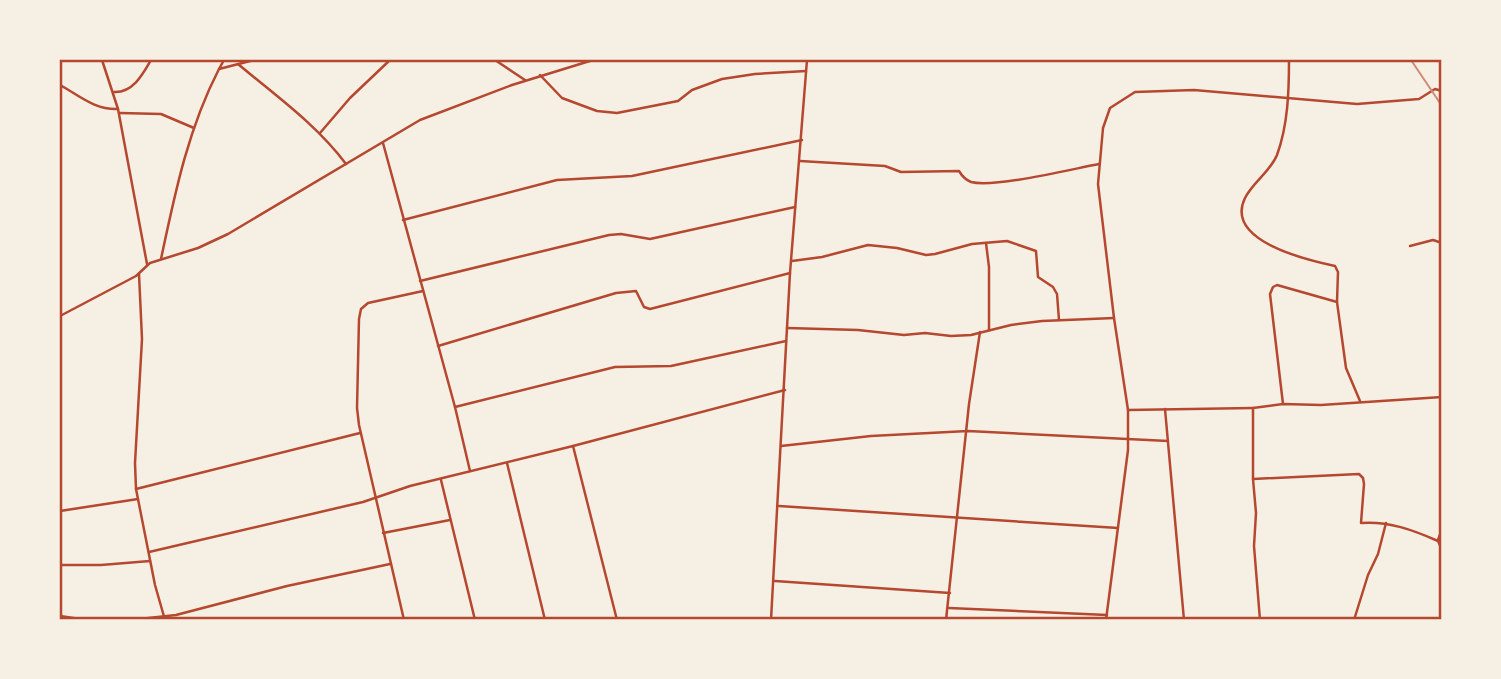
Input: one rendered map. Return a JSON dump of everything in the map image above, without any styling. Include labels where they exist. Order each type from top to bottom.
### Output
[{"type":"street","points":[[102,60],[119,111],[147,265]]},
{"type":"street","points":[[114,92],[127,90],[140,78],[151,60]]},
{"type":"street","points":[[161,259],[182,163],[201,107],[224,60]]},
{"type":"street","points":[[219,69],[254,60]]},
{"type":"street","points":[[320,133],[350,98],[390,60]]},
{"type":"street","points":[[495,60],[525,80]]},
{"type":"street","points":[[60,316],[139,274],[147,265],[198,248],[228,234],[420,120],[525,80],[593,60]]},
{"type":"street","points":[[771,620],[790,274],[807,60]]},
{"type":"street","points":[[1289,60],[1288,97],[1277,155],[1246,197],[1242,219],[1253,234],[1297,257],[1335,266],[1338,272],[1337,302],[1346,368],[1360,402]]},
{"type":"street","points":[[237,64],[300,114],[346,164]]},
{"type":"street","points":[[540,75],[562,98],[597,111],[617,113],[678,102],[692,90],[722,79],[806,71]]},
{"type":"street","points":[[60,85],[95,106],[161,114],[194,128]]},
{"type":"street","points":[[948,608],[1106,617],[1129,438],[1128,410],[1098,184],[1106,116],[1116,103],[1135,92],[1194,90],[1357,104],[1409,101],[1419,99],[1435,89],[1441,91]]},
{"type":"street","points":[[404,220],[557,180],[632,176],[802,140]]},
{"type":"street","points":[[383,141],[470,471]]},
{"type":"street","points":[[800,161],[884,166],[901,172],[959,172],[963,178],[976,183],[1043,175],[1099,164]]},
{"type":"street","points":[[420,281],[609,236],[621,234],[650,239],[795,207]]},
{"type":"street","points":[[1410,246],[1433,240],[1441,243]]},
{"type":"street","points":[[792,261],[822,257],[868,245],[926,255],[986,242],[1007,241],[1036,251],[1038,276],[1057,293],[1059,320]]},
{"type":"street","points":[[986,242],[989,267],[989,331]]},
{"type":"street","points":[[139,274],[142,339],[136,489],[164,618]]},
{"type":"street","points":[[438,346],[616,293],[635,290],[645,307],[650,309],[790,274]]},
{"type":"street","points":[[1283,404],[1270,294],[1273,287],[1277,285],[1337,302]]},
{"type":"street","points":[[404,620],[360,433],[357,408],[361,309],[368,303],[423,291]]},
{"type":"street","points":[[787,328],[858,330],[904,335],[925,332],[951,336],[1011,325],[1114,317]]},
{"type":"street","points":[[946,620],[969,404],[980,332]]},
{"type":"street","points":[[455,407],[615,367],[671,366],[786,341]]},
{"type":"street","points":[[149,552],[374,499],[470,471],[785,390]]},
{"type":"street","points":[[1128,410],[1253,408],[1283,404],[1321,405],[1441,397]]},
{"type":"street","points":[[1253,408],[1256,513],[1254,546],[1260,620]]},
{"type":"street","points":[[1165,409],[1184,620]]},
{"type":"street","points":[[781,446],[854,437],[968,431],[1168,442]]},
{"type":"street","points":[[136,489],[360,433]]},
{"type":"street","points":[[573,446],[617,620]]},
{"type":"street","points":[[507,463],[545,620]]},
{"type":"street","points":[[1254,479],[1359,474],[1364,484],[1361,523],[1386,523],[1425,534],[1438,541]]},
{"type":"street","points":[[441,479],[475,620]]},
{"type":"street","points":[[60,511],[138,499]]},
{"type":"street","points":[[778,506],[1118,528]]},
{"type":"street","points":[[383,533],[450,520]]},
{"type":"street","points":[[1354,620],[1368,575],[1378,554],[1386,523]]},
{"type":"street","points":[[1441,529],[1438,541],[1441,550]]},
{"type":"street","points":[[60,565],[150,561]]},
{"type":"street","points":[[130,620],[164,618],[298,583],[390,564]]},
{"type":"street","points":[[774,581],[950,593]]},
{"type":"street","points":[[60,616],[86,620]]},
{"type":"railway","points":[[1411,60],[1442,106]]}]
